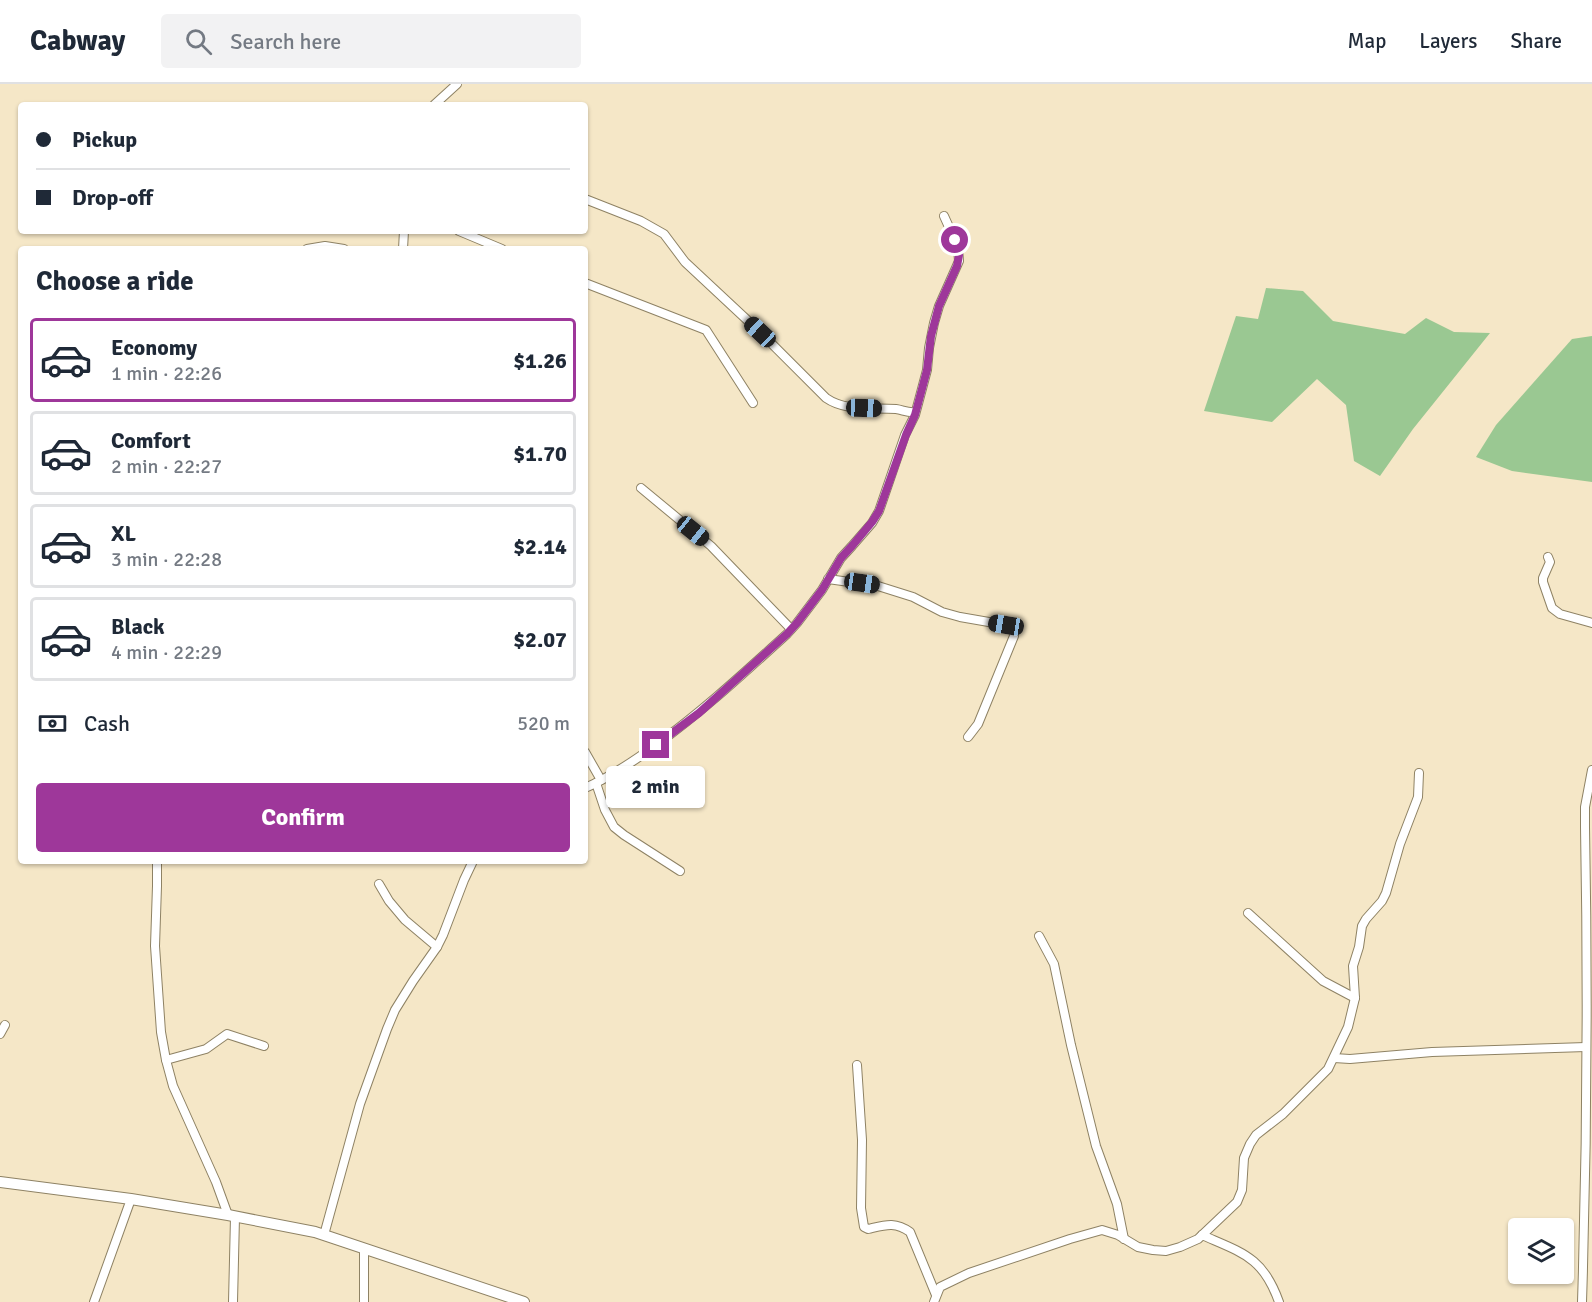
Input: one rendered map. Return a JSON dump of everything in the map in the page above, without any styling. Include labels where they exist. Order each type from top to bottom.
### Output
[{"type":"street","points":[[437,102],[457,84]]},
{"type":"street","points":[[588,200],[641,221],[664,234],[685,261],[826,398],[834,403],[864,408],[915,412]]},
{"type":"street","points":[[588,787],[639,757],[699,713],[792,629],[822,590],[841,558],[879,511],[915,412],[927,370],[929,348],[939,306],[959,261],[958,247],[944,216]]},
{"type":"street","points":[[466,234],[495,246]]},
{"type":"street","points":[[588,284],[706,330],[753,403]]},
{"type":"street","points":[[641,488],[711,546],[792,629]]},
{"type":"street","points":[[1548,557],[1550,562],[1543,578],[1552,608],[1560,614],[1592,623]]},
{"type":"street","points":[[828,579],[892,589],[942,612],[1012,627],[1014,636],[978,724],[968,737]]},
{"type":"street","points":[[588,759],[598,782],[605,810],[614,827],[680,871]]},
{"type":"street","points":[[1582,1302],[1586,1047],[1585,807],[1592,770]]},
{"type":"street","points":[[935,1298],[944,1284],[969,1273],[1102,1230],[1110,1231],[1138,1247],[1153,1250],[1166,1251],[1187,1245],[1202,1236],[1238,1202],[1242,1190],[1244,1158],[1256,1135],[1283,1114],[1323,1075],[1334,1058],[1348,1027],[1355,998],[1353,966],[1362,926],[1386,893],[1400,844],[1418,797],[1419,773]]},
{"type":"street","points":[[157,864],[155,957],[160,1022],[166,1060],[173,1086],[231,1216],[233,1302]]},
{"type":"street","points":[[324,1235],[360,1104],[387,1029],[395,1010],[437,947],[472,864]]},
{"type":"street","points":[[379,884],[389,901],[405,920],[437,947]]},
{"type":"street","points":[[1248,913],[1323,981],[1355,998]]},
{"type":"street","points":[[1039,936],[1054,964],[1096,1146],[1117,1204],[1124,1239]]},
{"type":"street","points":[[0,1034],[5,1025]]},
{"type":"street","points":[[166,1060],[206,1049],[227,1034],[264,1046]]},
{"type":"street","points":[[1334,1058],[1444,1051],[1586,1047]]},
{"type":"street","points":[[858,1065],[862,1140],[861,1208],[864,1227],[868,1229],[890,1224],[910,1232],[935,1298]]},
{"type":"street","points":[[0,1182],[131,1199],[315,1232],[524,1302]]},
{"type":"street","points":[[94,1302],[131,1199]]},
{"type":"street","points":[[1202,1236],[1247,1256],[1255,1262],[1269,1280],[1279,1302]]},
{"type":"street","points":[[364,1248],[364,1302]]},
{"type":"green space","points":[[1266,288],[1303,291],[1333,321],[1405,334],[1426,318],[1454,332],[1490,333],[1413,429],[1380,476],[1354,461],[1346,405],[1317,379],[1272,422],[1204,411],[1236,316],[1258,319]]},
{"type":"green space","points":[[1592,336],[1592,482],[1512,471],[1476,457],[1496,425],[1572,339]]},
{"type":"route","points":[[656,745],[699,713],[787,634],[822,590],[841,558],[879,511],[915,415],[927,370],[934,323],[957,266],[959,255],[955,240]]}]
